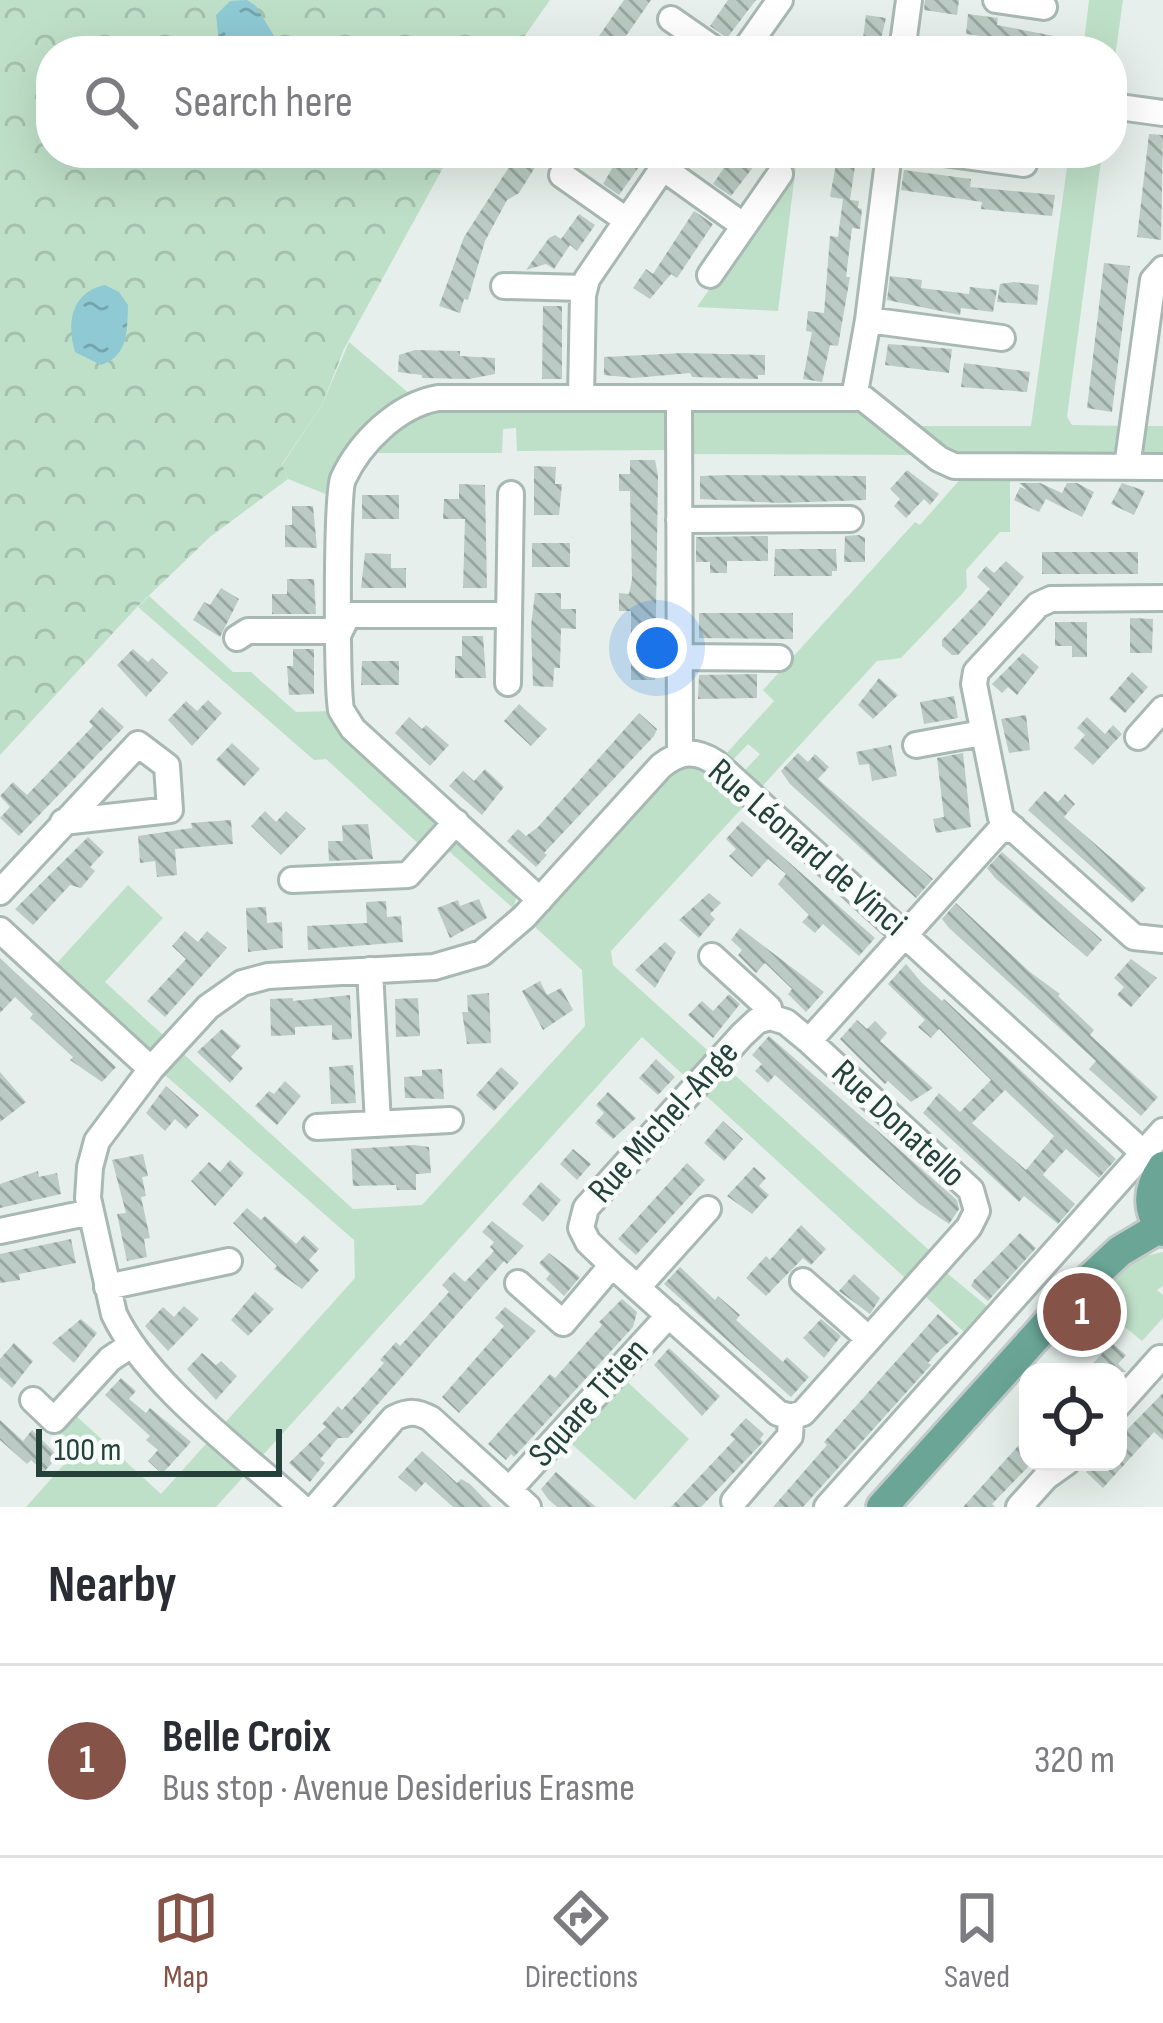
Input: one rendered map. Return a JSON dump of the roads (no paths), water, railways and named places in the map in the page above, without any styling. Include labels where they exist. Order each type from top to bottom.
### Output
[{"type":"main road","points":[[882,1507],[1076,1292],[1120,1251],[1161,1230],[1150,1198],[1156,1163]]},
{"type":"street","points":[[755,36],[780,0]]},
{"type":"street","points":[[904,36],[909,0]]},
{"type":"street","points":[[996,0],[1044,7]]},
{"type":"street","points":[[671,19],[695,36]]},
{"type":"street","points":[[1127,108],[1163,113]]},
{"type":"street","points":[[581,397],[584,288],[662,168]]},
{"type":"street","points":[[677,168],[744,226]]},
{"type":"street","points":[[854,398],[888,168]]},
{"type":"street","points":[[710,275],[780,174]]},
{"type":"street","points":[[562,175],[626,220]]},
{"type":"street","points":[[1127,466],[1153,280],[1163,268]]},
{"type":"street","points":[[504,286],[584,288]]},
{"type":"street","points":[[868,320],[1002,338]]},
{"type":"street","points":[[541,899],[345,717],[340,704],[341,485],[392,418],[415,404],[439,398],[854,398],[873,403],[939,459],[954,466],[1163,467]]},
{"type":"street","points":[[680,398],[680,753]]},
{"type":"street","points":[[508,683],[511,494]]},
{"type":"street","points":[[679,520],[850,519]]},
{"type":"street","points":[[1163,598],[1051,599],[1038,604],[976,672],[974,684],[996,810],[1133,937],[1163,940]]},
{"type":"street","points":[[340,631],[348,615],[508,615]]},
{"type":"street","points":[[237,638],[248,632],[340,631]]},
{"type":"street","points":[[679,657],[778,658]]},
{"type":"street","points":[[1138,737],[1163,709]]},
{"type":"street","points":[[916,745],[982,733]]},
{"type":"street","name":"Rue Léonard de Vinci","points":[[301,1507],[157,1377],[131,1345],[114,1314],[91,1211],[88,1181],[97,1141],[151,1069],[208,1007],[242,983],[268,976],[442,967],[473,957],[506,936],[661,766],[680,753],[700,754],[716,763],[1156,1163]]},
{"type":"street","points":[[0,892],[63,822]]},
{"type":"street","points":[[292,880],[408,875],[455,822]]},
{"type":"street","points":[[809,1041],[999,831],[1013,828]]},
{"type":"street","points":[[0,930],[151,1069]]},
{"type":"street","points":[[712,956],[770,1008],[770,1017]]},
{"type":"street","points":[[370,970],[378,1124]]},
{"type":"street","name":"Rue Michel-Ange","points":[[791,1417],[778,1413],[612,1265],[582,1233],[581,1222],[586,1208],[749,1028],[770,1017],[786,1022],[809,1041]]},
{"type":"street","name":"Rue Donatello","points":[[809,1041],[971,1190],[976,1203],[975,1218],[869,1340]]},
{"type":"street","points":[[317,1127],[449,1120]]},
{"type":"street","points":[[827,1507],[1156,1163],[1163,1131]]},
{"type":"street","points":[[638,1287],[708,1209]]},
{"type":"street","points":[[0,1231],[91,1211]]},
{"type":"street","points":[[107,1287],[229,1261]]},
{"type":"street","points":[[518,1283],[563,1323],[612,1265]]},
{"type":"street","points":[[734,1501],[790,1436],[791,1417],[803,1413],[869,1340],[803,1281]]},
{"type":"street","name":"Square Titien","points":[[518,1499],[669,1315]]},
{"type":"street","points":[[33,1400],[54,1420],[110,1359],[131,1345]]},
{"type":"street","points":[[1127,1392],[1154,1355]]},
{"type":"street","points":[[316,1507],[394,1418],[407,1412],[431,1419],[518,1499]]},
{"type":"street","points":[[1019,1507],[1054,1471]]},
{"type":"water","points":[[247,0],[256,6],[274,36],[218,36],[216,15],[230,1]]},
{"type":"water","points":[[105,285],[119,292],[128,305],[122,349],[101,365],[75,352],[71,330],[79,301]]},
{"type":"place","name":"Belle Croix","points":[[1082,1312]]}]
